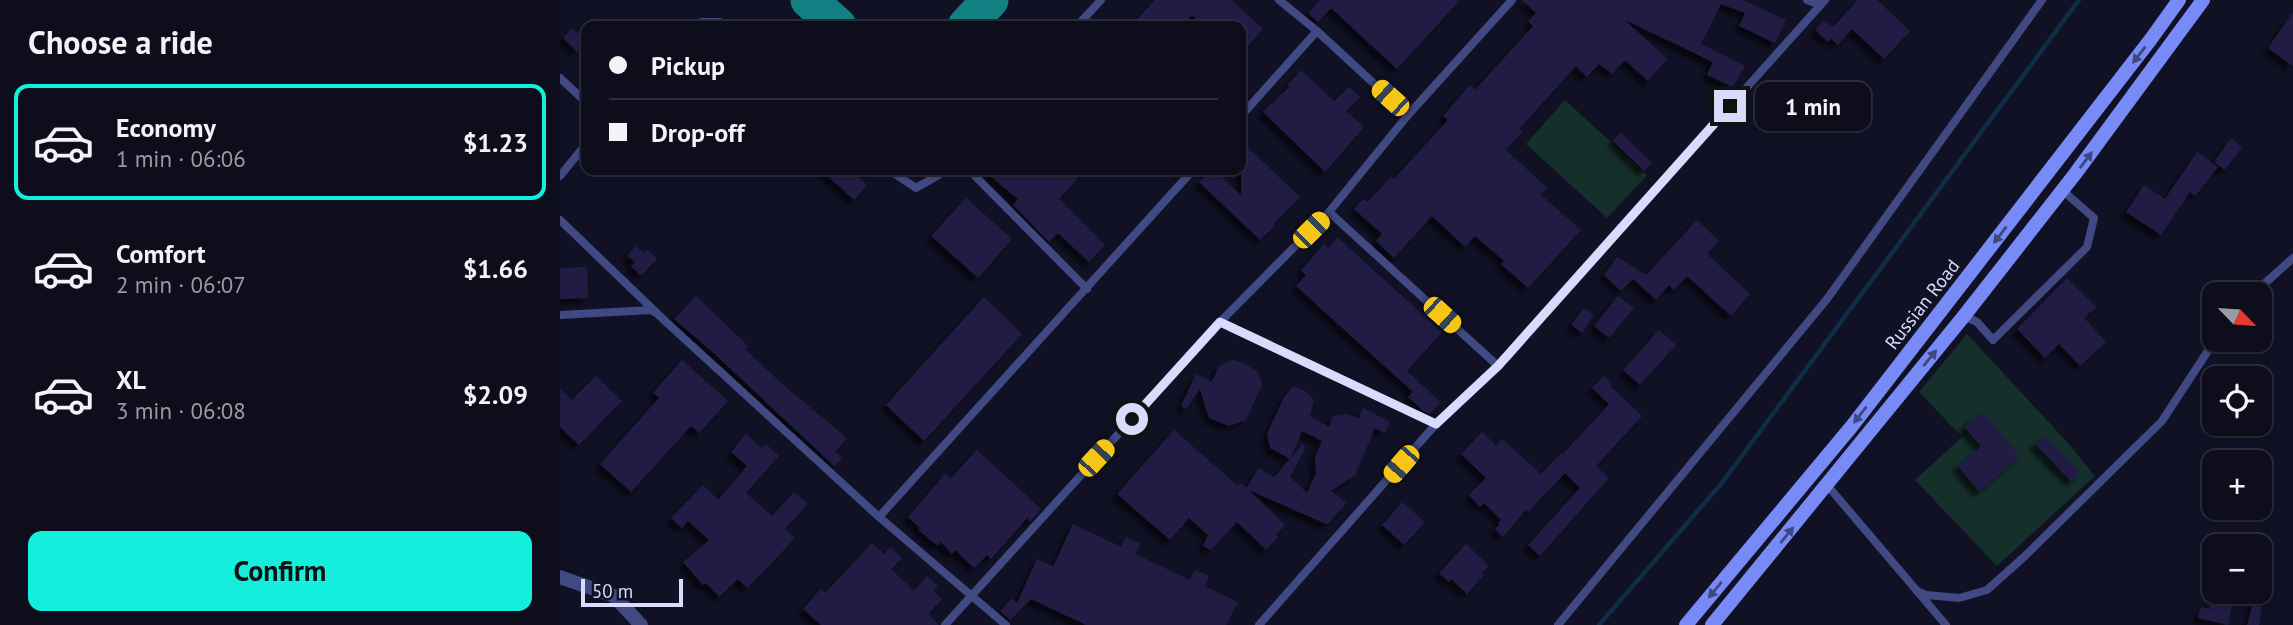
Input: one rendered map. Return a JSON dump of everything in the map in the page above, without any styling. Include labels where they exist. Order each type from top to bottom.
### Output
[{"type":"main road","name":"Russian Road","points":[[1686,625],[1852,426],[2179,0]]},
{"type":"main road","name":"Russian Road","points":[[1712,625],[1964,316],[2171,46],[2203,0]]},
{"type":"main road","points":[[2046,176],[2062,190]]},
{"type":"street","points":[[560,577],[614,596],[640,625]]},
{"type":"lane","points":[[1082,21],[1101,0]]},
{"type":"lane","points":[[1279,0],[1317,31],[1408,115]]},
{"type":"lane","points":[[945,625],[1220,322],[1329,212],[1408,115],[1512,0]]},
{"type":"lane","points":[[1807,0],[1822,3]]},
{"type":"lane","points":[[1558,625],[1826,299],[2042,0]]},
{"type":"lane","points":[[1259,625],[1436,424],[1498,366],[1822,3]]},
{"type":"lane","points":[[1246,110],[1317,31]]},
{"type":"lane","points":[[560,78],[581,97]]},
{"type":"lane","points":[[560,176],[581,150]]},
{"type":"lane","points":[[896,175],[916,188],[938,175]]},
{"type":"lane","points":[[974,175],[1087,289]]},
{"type":"lane","points":[[879,517],[1189,175]]},
{"type":"lane","points":[[1964,316],[1976,322],[1993,341],[2087,247],[2094,218],[2062,190]]},
{"type":"lane","points":[[1329,212],[1498,366]]},
{"type":"lane","points":[[560,220],[665,321],[879,517],[1006,625]]},
{"type":"lane","points":[[2266,282],[2293,258]]},
{"type":"lane","points":[[560,315],[651,310],[665,321]]},
{"type":"lane","points":[[1220,322],[1436,424]]},
{"type":"lane","points":[[1917,591],[1926,595],[1959,598],[1987,590],[2162,421],[2207,352]]},
{"type":"lane","points":[[1827,485],[1946,625]]},
{"type":"green space","points":[[1565,100],[1647,175],[1607,218],[1526,144]]},
{"type":"green space","points":[[1967,334],[2095,476],[1997,566],[1915,480],[1962,437],[1919,392]]},
{"type":"building","points":[[1155,0],[1231,0],[1263,29],[1246,48],[1246,21],[1199,21],[1192,15],[1187,21],[1136,21]]},
{"type":"building","points":[[1320,0],[1460,0],[1397,69],[1331,8],[1318,22],[1308,13]]},
{"type":"building","points":[[1522,0],[1743,0],[1786,20],[1775,43],[1739,26],[1745,13],[1721,4],[1701,44],[1745,66],[1733,87],[1707,75],[1713,62],[1625,20],[1667,59],[1648,81],[1625,60],[1612,74],[1599,64],[1587,77],[1576,66],[1519,129],[1522,132],[1506,150],[1547,188],[1541,195],[1581,230],[1528,288],[1501,264],[1504,261],[1475,236],[1465,247],[1432,216],[1394,258],[1376,241],[1382,234],[1354,209],[1363,199],[1367,202],[1391,177],[1394,179],[1448,120],[1443,116],[1470,85],[1475,90],[1533,26],[1528,21],[1536,13]]},
{"type":"building","points":[[1858,0],[1877,0],[1910,31],[1884,59],[1852,29],[1838,45],[1831,39],[1828,42],[1815,30],[1824,20],[1833,27]]},
{"type":"building","points":[[2293,12],[2293,66],[2268,48]]},
{"type":"building","points":[[572,28],[581,36],[581,47],[577,52],[563,38]]},
{"type":"building","points":[[1301,70],[1334,101],[1349,87],[1360,97],[1346,111],[1364,127],[1325,172],[1263,112],[1289,87],[1287,85]]},
{"type":"building","points":[[1621,133],[1652,163],[1644,171],[1613,141]]},
{"type":"building","points":[[2231,138],[2242,147],[2225,170],[2214,162]]},
{"type":"building","points":[[1246,146],[1300,197],[1260,240],[1199,182],[1207,175],[1219,175],[1241,195],[1241,175],[1246,175]]},
{"type":"building","points":[[2197,152],[2218,167],[2195,196],[2190,192],[2161,235],[2126,212],[2144,185],[2165,199]]},
{"type":"building","points":[[826,175],[856,175],[867,185],[854,200]]},
{"type":"building","points":[[989,175],[1081,175],[1059,199],[1105,245],[1089,262],[1058,233],[1049,242],[1013,205],[1018,199]]},
{"type":"building","points":[[966,198],[1012,239],[978,278],[931,236]]},
{"type":"building","points":[[1697,220],[1719,241],[1707,254],[1750,294],[1731,316],[1687,276],[1674,290],[1669,285],[1656,300],[1633,279],[1621,291],[1604,275],[1617,257],[1646,275]]},
{"type":"building","points":[[1338,238],[1442,332],[1407,371],[1440,402],[1430,414],[1408,397],[1413,392],[1296,286],[1306,275],[1301,270],[1324,244],[1328,248]]},
{"type":"building","points":[[635,246],[644,253],[647,249],[657,259],[641,276],[631,266],[635,262],[627,256]]},
{"type":"building","points":[[587,267],[588,298],[560,299],[560,268]]},
{"type":"building","points":[[2067,278],[2096,307],[2084,318],[2106,342],[2080,366],[2059,344],[2045,358],[2017,329]]},
{"type":"building","points":[[696,296],[748,346],[745,349],[783,385],[847,438],[835,452],[842,458],[834,466],[674,319]]},
{"type":"building","points":[[1618,296],[1634,308],[1609,338],[1594,326]]},
{"type":"building","points":[[984,297],[1022,334],[924,441],[886,405]]},
{"type":"building","points":[[1584,308],[1594,315],[1582,333],[1571,325]]},
{"type":"building","points":[[1659,330],[1676,345],[1640,385],[1623,370]]},
{"type":"building","points":[[682,360],[728,401],[699,433],[691,426],[631,492],[600,464],[659,398],[653,393]]},
{"type":"building","points":[[1233,360],[1246,364],[1259,374],[1262,385],[1246,420],[1229,426],[1209,418],[1200,389],[1186,409],[1181,406],[1196,374],[1212,382],[1219,366]]},
{"type":"building","points":[[596,376],[622,401],[579,445],[560,427],[560,389],[572,400]]},
{"type":"building","points":[[1604,376],[1612,384],[1610,386],[1642,416],[1596,466],[1609,478],[1540,556],[1528,545],[1580,488],[1565,473],[1528,512],[1526,510],[1503,537],[1495,529],[1501,520],[1484,503],[1480,507],[1469,495],[1486,478],[1461,454],[1482,432],[1496,445],[1502,439],[1541,474],[1609,404],[1592,388]]},
{"type":"building","points":[[1293,387],[1304,390],[1314,400],[1310,416],[1329,427],[1333,416],[1346,414],[1359,418],[1363,408],[1390,422],[1385,433],[1375,428],[1355,475],[1331,491],[1346,503],[1329,523],[1249,490],[1285,525],[1266,550],[1237,522],[1211,550],[1203,546],[1208,535],[1189,518],[1170,540],[1117,494],[1174,430],[1238,486],[1241,483],[1246,488],[1259,468],[1274,477],[1290,459],[1270,448],[1267,434],[1284,397]],"holes":[[[1302,431],[1312,436],[1313,434],[1322,441],[1315,457],[1316,473],[1307,493],[1290,477],[1306,447],[1303,444],[1290,459]]]},
{"type":"building","points":[[1979,413],[1981,416],[1984,413],[2020,456],[1979,492],[1958,466],[1981,446],[1964,427]]},
{"type":"building","points":[[746,434],[762,449],[766,444],[779,456],[746,493],[772,516],[794,492],[808,504],[785,529],[795,538],[769,566],[747,588],[738,579],[719,597],[706,583],[703,585],[683,562],[709,540],[688,521],[682,528],[671,518],[703,485],[718,500],[747,466],[731,452]]},
{"type":"building","points":[[2045,435],[2081,472],[2071,481],[2035,444]]},
{"type":"building","points":[[977,450],[1041,509],[1030,522],[1027,518],[991,559],[987,555],[974,568],[955,550],[952,554],[941,542],[938,546],[918,530],[920,528],[908,517],[945,474],[950,479]]},
{"type":"building","points":[[1402,502],[1425,522],[1404,545],[1382,525]]},
{"type":"building","points":[[1073,524],[1121,547],[1126,537],[1140,544],[1135,554],[1190,580],[1195,570],[1209,576],[1204,586],[1238,602],[1226,625],[1086,625],[1031,599],[1010,620],[1000,611],[1012,598],[1017,603],[1037,559],[1053,567]]},
{"type":"building","points":[[872,543],[884,554],[890,547],[902,558],[891,569],[914,591],[927,576],[938,586],[933,591],[942,599],[928,614],[939,625],[821,625],[803,609],[821,589],[825,593]]},
{"type":"building","points":[[1466,544],[1489,566],[1467,594],[1451,579],[1449,582],[1439,573]]},
{"type":"building","points":[[2210,604],[2232,605],[2228,625],[2198,618],[2201,607],[2209,609]]},
{"type":"building","points":[[2253,604],[2262,604],[2259,625],[2247,625]]},
{"type":"waterway","points":[[1599,625],[1721,484],[2079,0]]},
{"type":"taxiway","points":[[809,0],[832,21]]},
{"type":"taxiway","points":[[971,21],[990,0]]},
{"type":"route","points":[[1132,419],[1220,322],[1436,424],[1498,366],[1730,106]]}]
